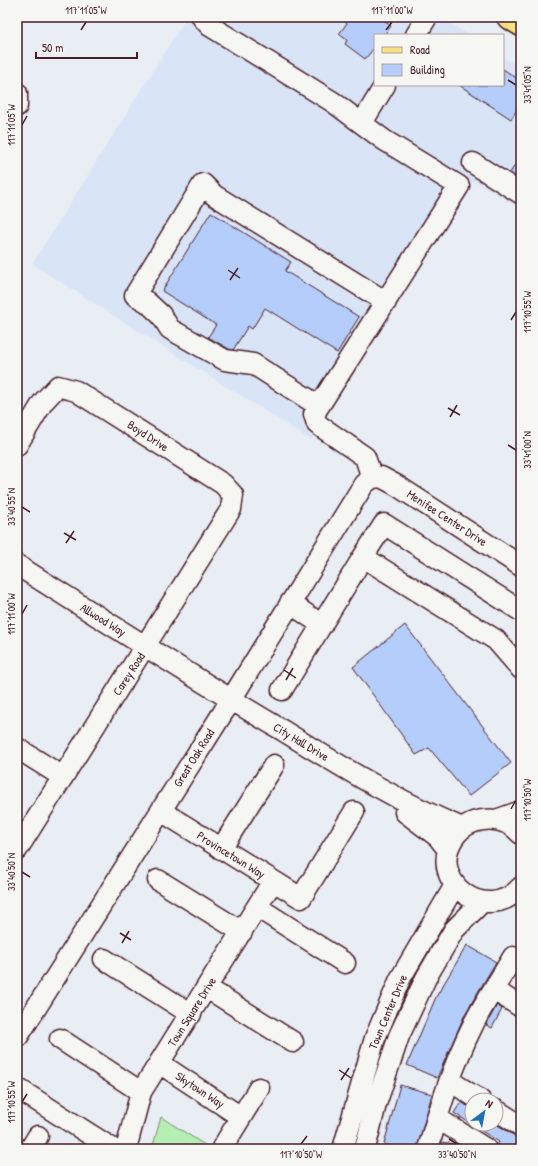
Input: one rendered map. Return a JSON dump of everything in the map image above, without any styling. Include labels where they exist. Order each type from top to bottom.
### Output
[{"type":"main road","points":[[508,17],[521,25]]},
{"type":"street","points":[[417,34],[427,17]]},
{"type":"street","points":[[206,22],[333,102],[384,140],[459,186],[314,414],[317,424],[365,457],[372,478]]},
{"type":"street","points":[[362,123],[384,86]]},
{"type":"street","points":[[17,93],[17,106]]},
{"type":"street","points":[[473,164],[520,193]]},
{"type":"street","points":[[319,406],[253,364],[225,360],[170,329],[161,315],[147,302],[135,294],[203,184],[214,195],[386,302]]},
{"type":"street","name":"Boyd Drive","points":[[17,445],[43,402],[58,386],[76,391],[223,484],[233,495]]},
{"type":"street","name":"Menifee Center Drive","points":[[372,478],[381,477],[396,485],[521,566]]},
{"type":"street","name":"Great Oak Road","points":[[17,1038],[231,700],[364,484],[372,478]]},
{"type":"street","name":"Carey Road","points":[[17,850],[232,509],[233,495]]},
{"type":"street","points":[[282,690],[384,524],[521,611]]},
{"type":"street","points":[[363,557],[496,640],[517,655]]},
{"type":"street","name":"Allwood Way","points":[[17,565],[231,700]]},
{"type":"street","points":[[290,604],[322,625]]},
{"type":"street","name":"City Hall Drive","points":[[231,700],[371,784],[437,818],[462,828]]},
{"type":"street","points":[[17,748],[63,777]]},
{"type":"street","points":[[221,849],[274,765]]},
{"type":"street","name":"City Hall Drive","points":[[371,784],[438,837],[448,850]]},
{"type":"street","name":"Provincetown Way","points":[[161,811],[301,898],[354,812]]},
{"type":"street","points":[[496,820],[521,811]]},
{"type":"street","points":[[519,891],[500,901],[482,902],[470,898],[455,885],[448,868],[448,850],[454,838],[462,828],[481,820],[496,820],[508,824],[521,834]]},
{"type":"street","points":[[158,880],[242,932]]},
{"type":"street","name":"Town Square Drive","points":[[126,1149],[141,1092],[274,882]]},
{"type":"street","name":"Town Center Drive","points":[[343,1149],[375,1038],[400,979],[455,885]]},
{"type":"street","name":"Town Center Drive","points":[[365,1149],[376,1104],[400,1036],[426,978],[454,930],[482,902]]},
{"type":"street","points":[[257,907],[345,963]]},
{"type":"street","points":[[428,1149],[450,1081],[473,1024],[513,957],[521,962]]},
{"type":"street","points":[[104,959],[191,1014]]},
{"type":"street","points":[[207,988],[293,1042]]},
{"type":"street","points":[[494,990],[521,1007]]},
{"type":"street","points":[[60,1040],[141,1092]]},
{"type":"street","name":"Skytown Way","points":[[159,1063],[241,1116]]},
{"type":"street","points":[[450,1081],[467,1092]]},
{"type":"street","points":[[17,1088],[113,1149]]},
{"type":"street","points":[[222,1148],[259,1088]]},
{"type":"street","points":[[504,1115],[521,1126]]},
{"type":"street","points":[[437,1118],[486,1149]]},
{"type":"shaded area","points":[[187,17],[440,17],[467,34],[374,34],[374,86],[504,86],[504,58],[521,68],[521,209],[474,180],[311,440],[32,264]]},
{"type":"green space","points":[[161,1117],[211,1149],[152,1149]]},
{"type":"building","points":[[339,17],[389,17],[385,21],[391,26],[385,34],[374,34],[374,48],[365,59],[345,44],[347,40],[339,34],[347,23]]},
{"type":"building","points":[[504,70],[521,81],[521,104],[511,119],[461,86],[504,86]]},
{"type":"building","points":[[521,155],[521,180],[510,173]]},
{"type":"building","points":[[211,212],[291,262],[285,271],[359,317],[337,353],[265,308],[252,329],[248,326],[233,350],[229,349],[208,337],[216,325],[162,291]]},
{"type":"building","points":[[405,625],[511,763],[469,796],[429,748],[416,755],[353,667]]},
{"type":"building","points":[[467,945],[496,962],[465,1014],[437,1078],[407,1065],[436,997]]},
{"type":"building","points":[[497,1005],[502,1009],[492,1028],[486,1025]]},
{"type":"building","points":[[400,1085],[432,1094],[417,1149],[402,1149],[384,1144]]},
{"type":"building","points":[[461,1102],[464,1104],[464,1119],[454,1113]]},
{"type":"building","points":[[504,1129],[515,1136],[521,1137],[521,1149],[497,1149],[499,1142],[483,1132],[504,1132]]},
{"type":"building","points":[[442,1142],[455,1144],[455,1149],[440,1149]]}]
